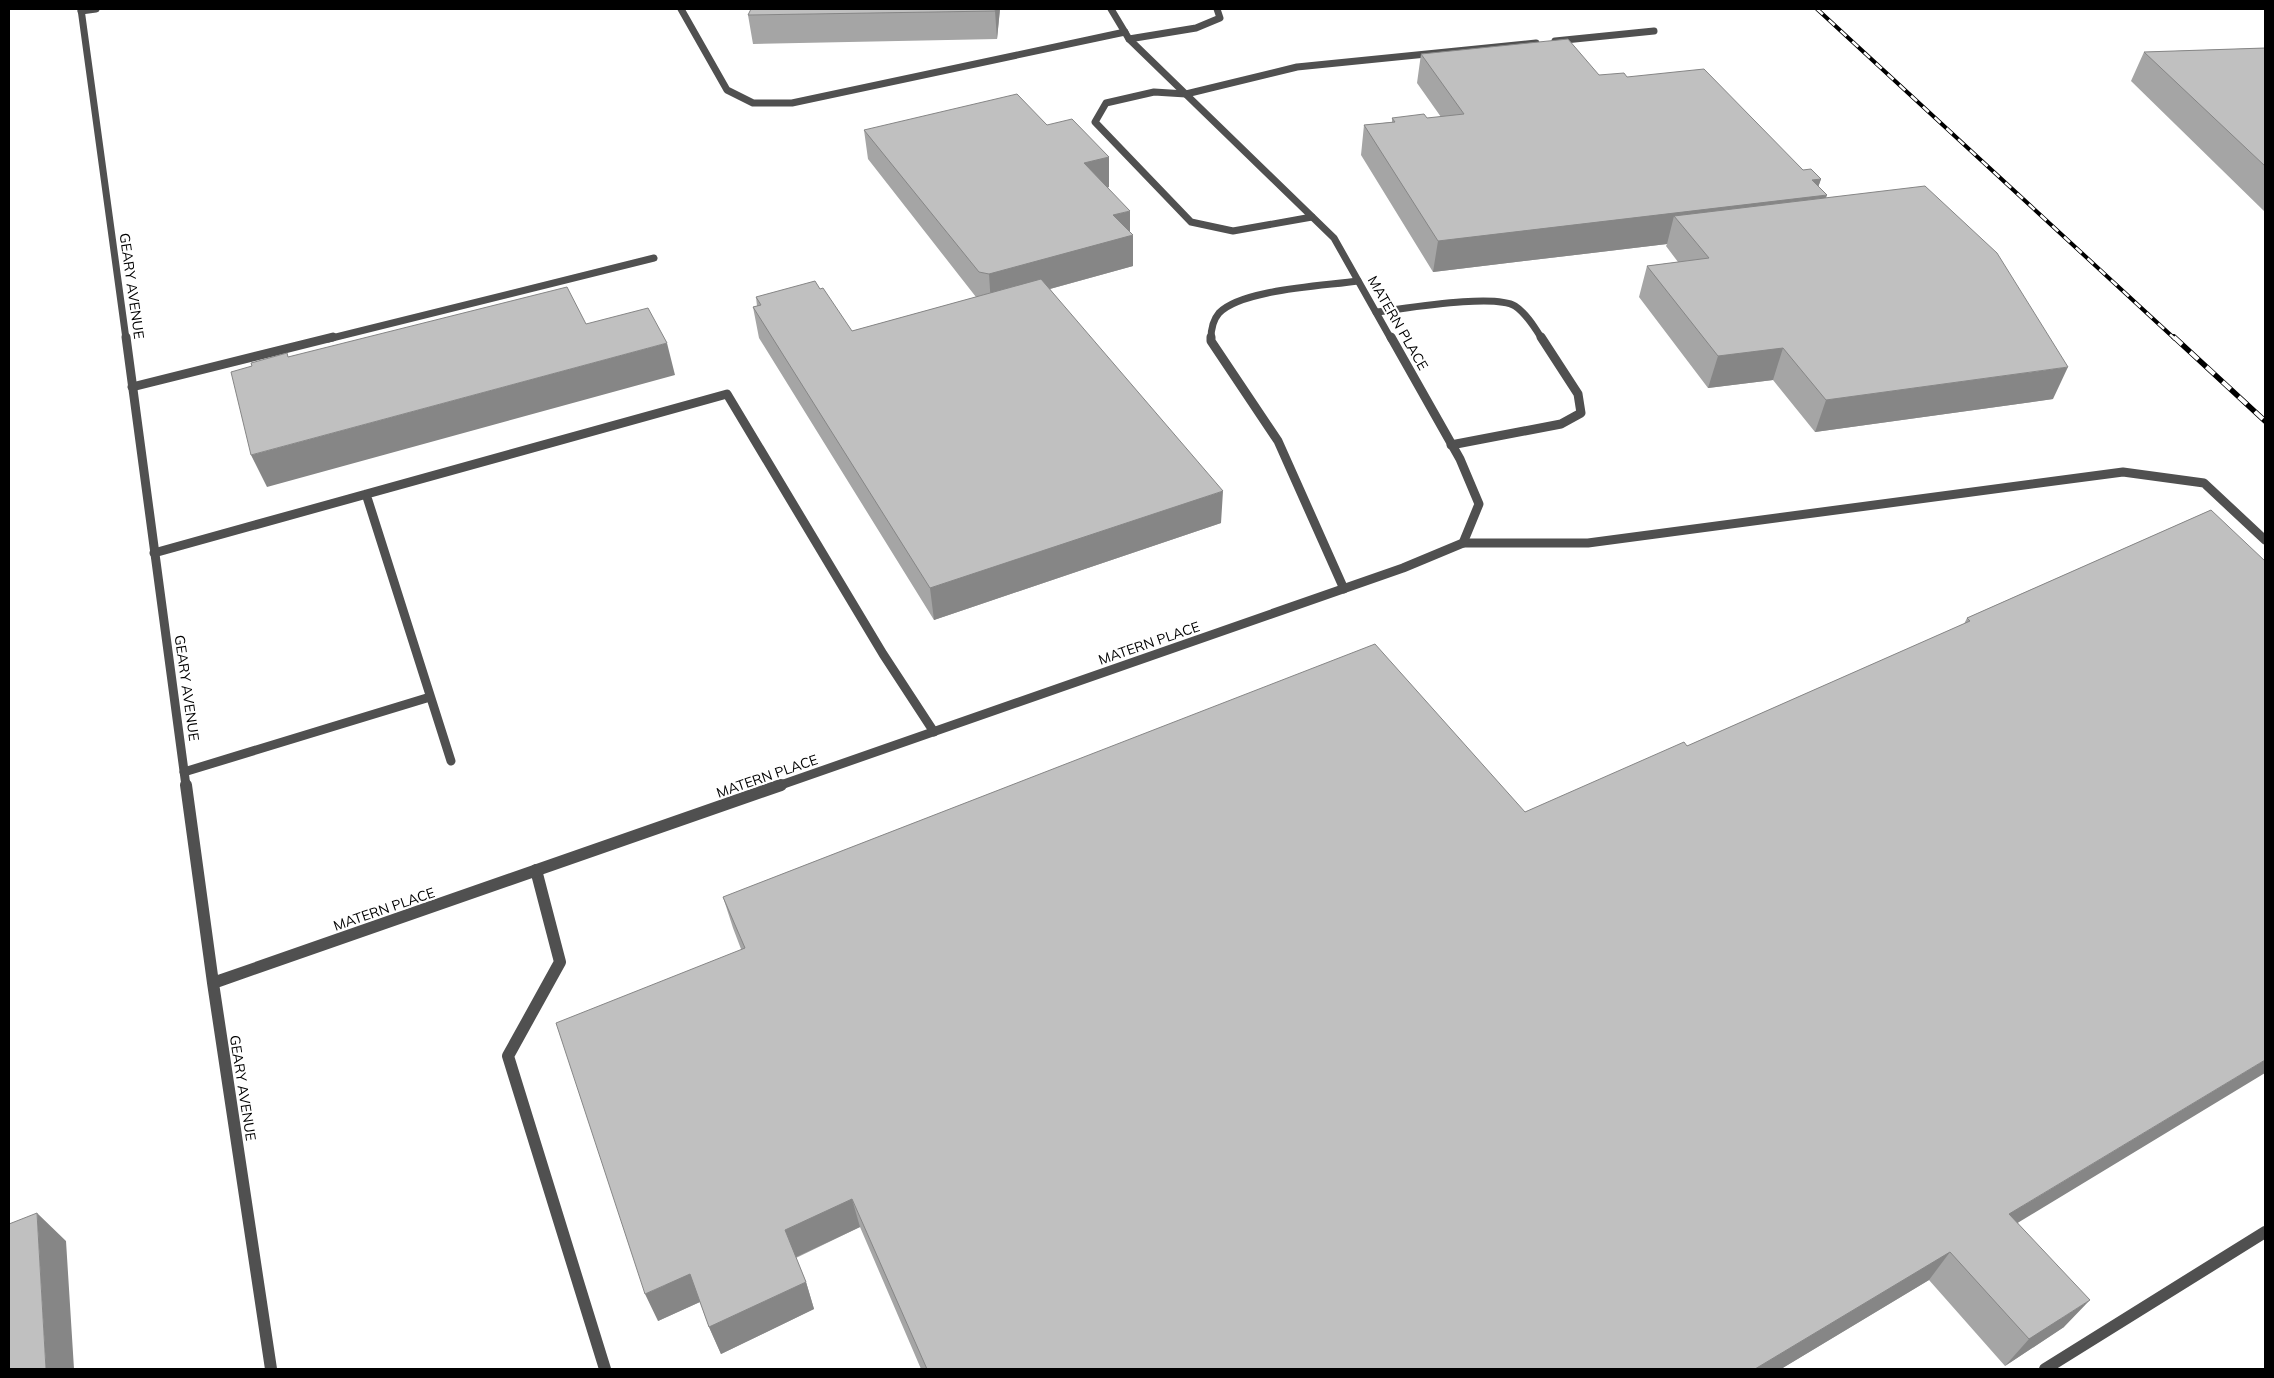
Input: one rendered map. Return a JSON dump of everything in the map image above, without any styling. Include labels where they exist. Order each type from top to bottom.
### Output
[{"type":"street","points":[[81,10],[96,9]]},
{"type":"street","points":[[680,9],[727,90],[753,103],[792,103],[1127,35],[1196,28],[1220,18],[1217,9]]},
{"type":"street","name":"MATERN PLACE","points":[[213,983],[1404,568],[1463,543],[1479,504],[1460,459],[1334,238],[1127,35],[1111,9]]},
{"type":"street","name":"GEARY AVENUE","points":[[81,10],[213,983],[271,1369]]},
{"type":"street","points":[[1312,217],[1233,231],[1192,222],[1095,122],[1106,103],[1154,92],[1186,94],[1298,67],[1654,32]]},
{"type":"street","points":[[132,387],[654,258]]},
{"type":"street","points":[[1344,589],[1278,441],[1211,341],[1211,324],[1223,310],[1240,302],[1270,294],[1358,281]]},
{"type":"street","points":[[1376,312],[1457,303],[1501,301],[1515,306],[1532,324],[1578,394],[1581,413],[1561,424],[1452,445]]},
{"type":"street","points":[[154,553],[727,394],[883,654],[934,732]]},
{"type":"street","points":[[1463,543],[1588,543],[2123,472],[2204,483],[2265,540]]},
{"type":"street","points":[[366,494],[450,761]]},
{"type":"street","points":[[184,772],[430,696]]},
{"type":"street","points":[[536,870],[560,962],[508,1056],[605,1369]]},
{"type":"street","points":[[2045,1369],[2265,1232]]},
{"type":"building","points":[[751,9],[996,9],[995,11],[748,15]]},
{"type":"building","points":[[1568,39],[1599,75],[1624,73],[1627,77],[1704,69],[1803,170],[1811,169],[1821,179],[1812,180],[1827,195],[1438,241],[1364,125],[1395,122],[1392,118],[1424,114],[1427,118],[1464,114],[1421,54]]},
{"type":"building","points":[[2265,48],[2265,166],[2144,52]]},
{"type":"building","points":[[1017,94],[1047,125],[1072,119],[1109,157],[1084,163],[1130,211],[1113,215],[1133,235],[989,274],[979,272],[864,130]]},
{"type":"building","points":[[1925,186],[1997,253],[2068,367],[1826,400],[1783,348],[1718,356],[1647,266],[1709,258],[1674,216]]},
{"type":"building","points":[[1041,279],[1223,491],[930,588],[753,307],[761,305],[756,297],[815,281],[820,289],[823,288],[852,331]]},
{"type":"building","points":[[567,287],[586,324],[648,308],[667,343],[251,455],[231,372],[252,366],[251,363],[287,353],[288,357]]},
{"type":"building","points":[[2211,510],[2265,561],[2265,1060],[2009,1214],[2090,1300],[2029,1339],[1950,1252],[1755,1369],[927,1369],[852,1199],[785,1230],[806,1282],[709,1327],[690,1274],[645,1294],[556,1023],[745,948],[723,897],[1375,644],[1525,812],[1684,742],[1687,746],[1970,621],[1967,618]]},
{"type":"building","points":[[37,1213],[46,1369],[9,1369],[9,1224]]},
{"type":"railway","points":[[1817,9],[2175,339]]},
{"type":"railway","points":[[2174,337],[2265,421]]}]
